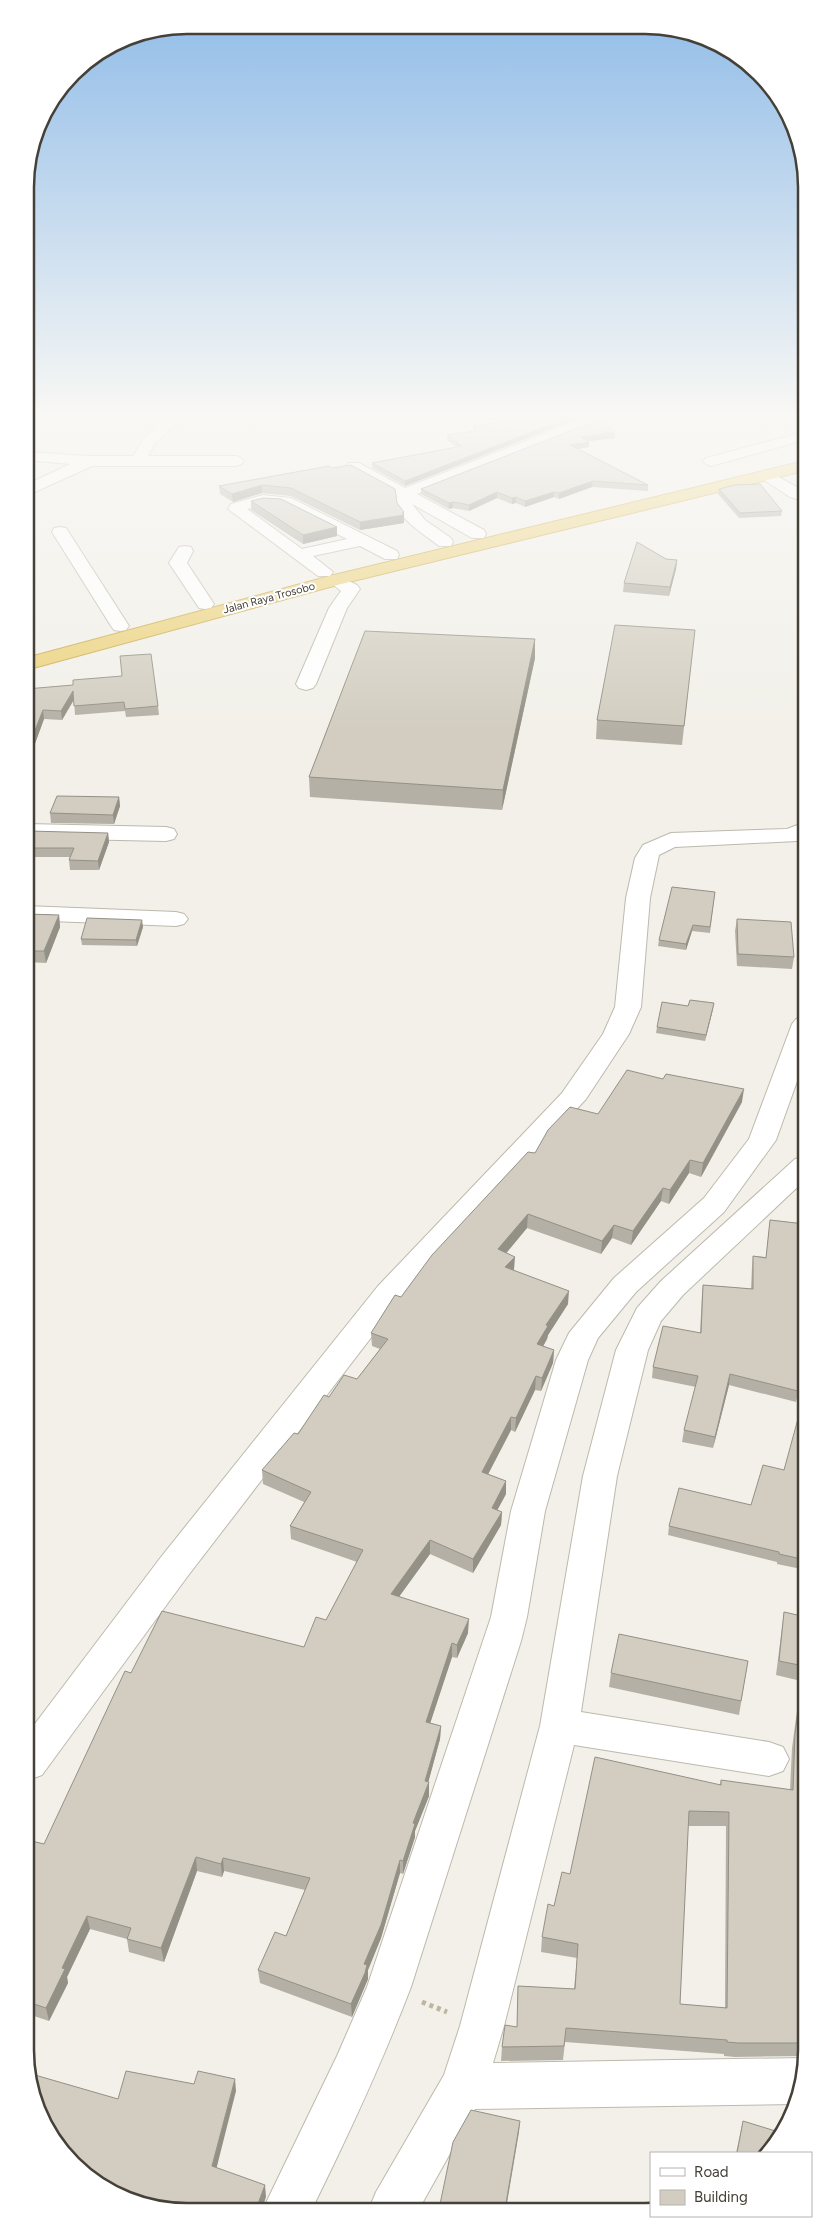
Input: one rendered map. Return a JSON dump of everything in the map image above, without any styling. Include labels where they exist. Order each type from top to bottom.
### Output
[{"type":"highway","name":"Jalan Raya Trosobo","points":[[34,662],[330,576],[391,555],[527,522]]},
{"type":"highway","name":"Jalan Raya Trosobo","points":[[34,649],[205,604],[564,522]]},
{"type":"street","points":[[254,522],[351,589],[338,608],[306,684]]},
{"type":"street","points":[[325,522],[391,555]]},
{"type":"street","points":[[418,522],[444,542]]},
{"type":"street","points":[[456,522],[478,534]]},
{"type":"street","points":[[60,532],[120,626]]},
{"type":"street","points":[[300,554],[360,540]]},
{"type":"street","points":[[185,551],[178,563],[205,604]]},
{"type":"street","points":[[34,831],[166,834]]},
{"type":"street","points":[[34,1755],[174,1566],[389,1293],[572,1099],[616,1034],[628,1007],[638,898],[646,858],[651,850],[672,840],[779,837],[798,832]]},
{"type":"street","points":[[34,913],[176,919]]},
{"type":"street","points":[[290,2203],[358,2065],[389,1988],[509,1617],[528,1511],[572,1360],[586,1333],[602,1311],[625,1285],[714,1205],[762,1140],[798,1043]]},
{"type":"street","points":[[396,2203],[463,2086],[482,2026],[559,1726],[600,1476],[632,1350],[648,1316],[672,1288],[798,1171]]},
{"type":"street","points":[[559,1726],[768,1759]]},
{"type":"street","points":[[463,2086],[795,2081]]},
{"type":"path","points":[[415,1999],[450,2013]]},
{"type":"building","points":[[284,522],[328,522],[337,527],[303,535]]},
{"type":"building","points":[[637,542],[666,559],[677,560],[670,587],[624,583]]},
{"type":"building","points":[[615,625],[695,630],[684,726],[597,720]]},
{"type":"building","points":[[365,631],[535,639],[503,790],[309,777]]},
{"type":"building","points":[[151,654],[158,706],[125,709],[124,702],[74,706],[73,691],[61,711],[43,710],[34,733],[34,688],[73,685],[73,680],[122,676],[120,656]]},
{"type":"building","points":[[57,796],[119,797],[113,815],[50,813]]},
{"type":"building","points":[[34,831],[108,833],[98,861],[69,860],[74,848],[34,848]]},
{"type":"building","points":[[672,887],[715,892],[710,927],[693,925],[686,944],[659,940]]},
{"type":"building","points":[[34,914],[59,915],[44,951],[34,951]]},
{"type":"building","points":[[87,918],[142,920],[136,940],[81,939]]},
{"type":"building","points":[[737,919],[791,922],[794,957],[738,954]]},
{"type":"building","points":[[690,1000],[714,1003],[706,1035],[657,1027],[662,1002],[688,1006]]},
{"type":"building","points":[[627,1070],[663,1079],[666,1074],[744,1089],[703,1163],[690,1160],[670,1190],[663,1188],[633,1231],[614,1225],[602,1241],[528,1214],[498,1249],[515,1257],[505,1267],[569,1291],[546,1325],[548,1326],[537,1344],[554,1350],[542,1378],[536,1376],[516,1418],[511,1417],[482,1472],[506,1481],[492,1508],[502,1512],[473,1559],[430,1540],[391,1594],[469,1619],[457,1645],[452,1643],[426,1722],[441,1726],[425,1781],[429,1782],[413,1823],[415,1824],[403,1861],[400,1860],[381,1925],[364,1964],[367,1965],[365,1973],[351,2004],[258,1970],[275,1932],[286,1936],[310,1878],[223,1858],[221,1864],[196,1857],[161,1948],[127,1939],[131,1928],[87,1916],[62,1968],[65,1969],[46,2008],[34,2004],[34,1842],[44,1844],[125,1671],[131,1673],[162,1611],[304,1647],[316,1617],[326,1620],[363,1550],[290,1526],[311,1492],[262,1470],[294,1433],[298,1434],[324,1395],[329,1397],[344,1375],[357,1379],[388,1339],[371,1333],[395,1295],[401,1297],[432,1255],[528,1152],[535,1153],[548,1130],[570,1107],[598,1114]]},
{"type":"building","points":[[770,1220],[798,1223],[798,1391],[730,1374],[715,1437],[684,1430],[698,1376],[653,1367],[663,1326],[701,1333],[703,1285],[753,1289],[753,1256],[766,1258]]},
{"type":"building","points":[[798,1419],[798,1558],[669,1526],[679,1488],[751,1505],[763,1465],[784,1470]]},
{"type":"building","points":[[784,1612],[798,1615],[798,1665],[779,1661]]},
{"type":"building","points":[[619,1634],[748,1661],[741,1701],[611,1673]]},
{"type":"building","points":[[798,1711],[798,2043],[738,2043],[727,2042],[727,2040],[566,2028],[564,2046],[502,2047],[505,2025],[517,2027],[518,1986],[575,1989],[578,1944],[542,1937],[548,1904],[554,1906],[562,1872],[570,1874],[595,1757],[721,1785],[721,1780],[793,1790],[795,1734]],"holes":[[[689,1811],[729,1812],[727,2008],[680,2004]]]},
{"type":"building","points":[[126,2071],[194,2084],[198,2071],[235,2079],[212,2166],[265,2185],[258,2203],[177,2203],[138,2195],[110,2183],[79,2158],[54,2127],[42,2099],[36,2075],[118,2099]]},
{"type":"building","points":[[471,2110],[520,2121],[506,2203],[440,2203],[453,2142]]},
{"type":"building","points":[[743,2121],[775,2131],[759,2152],[737,2152]]}]
